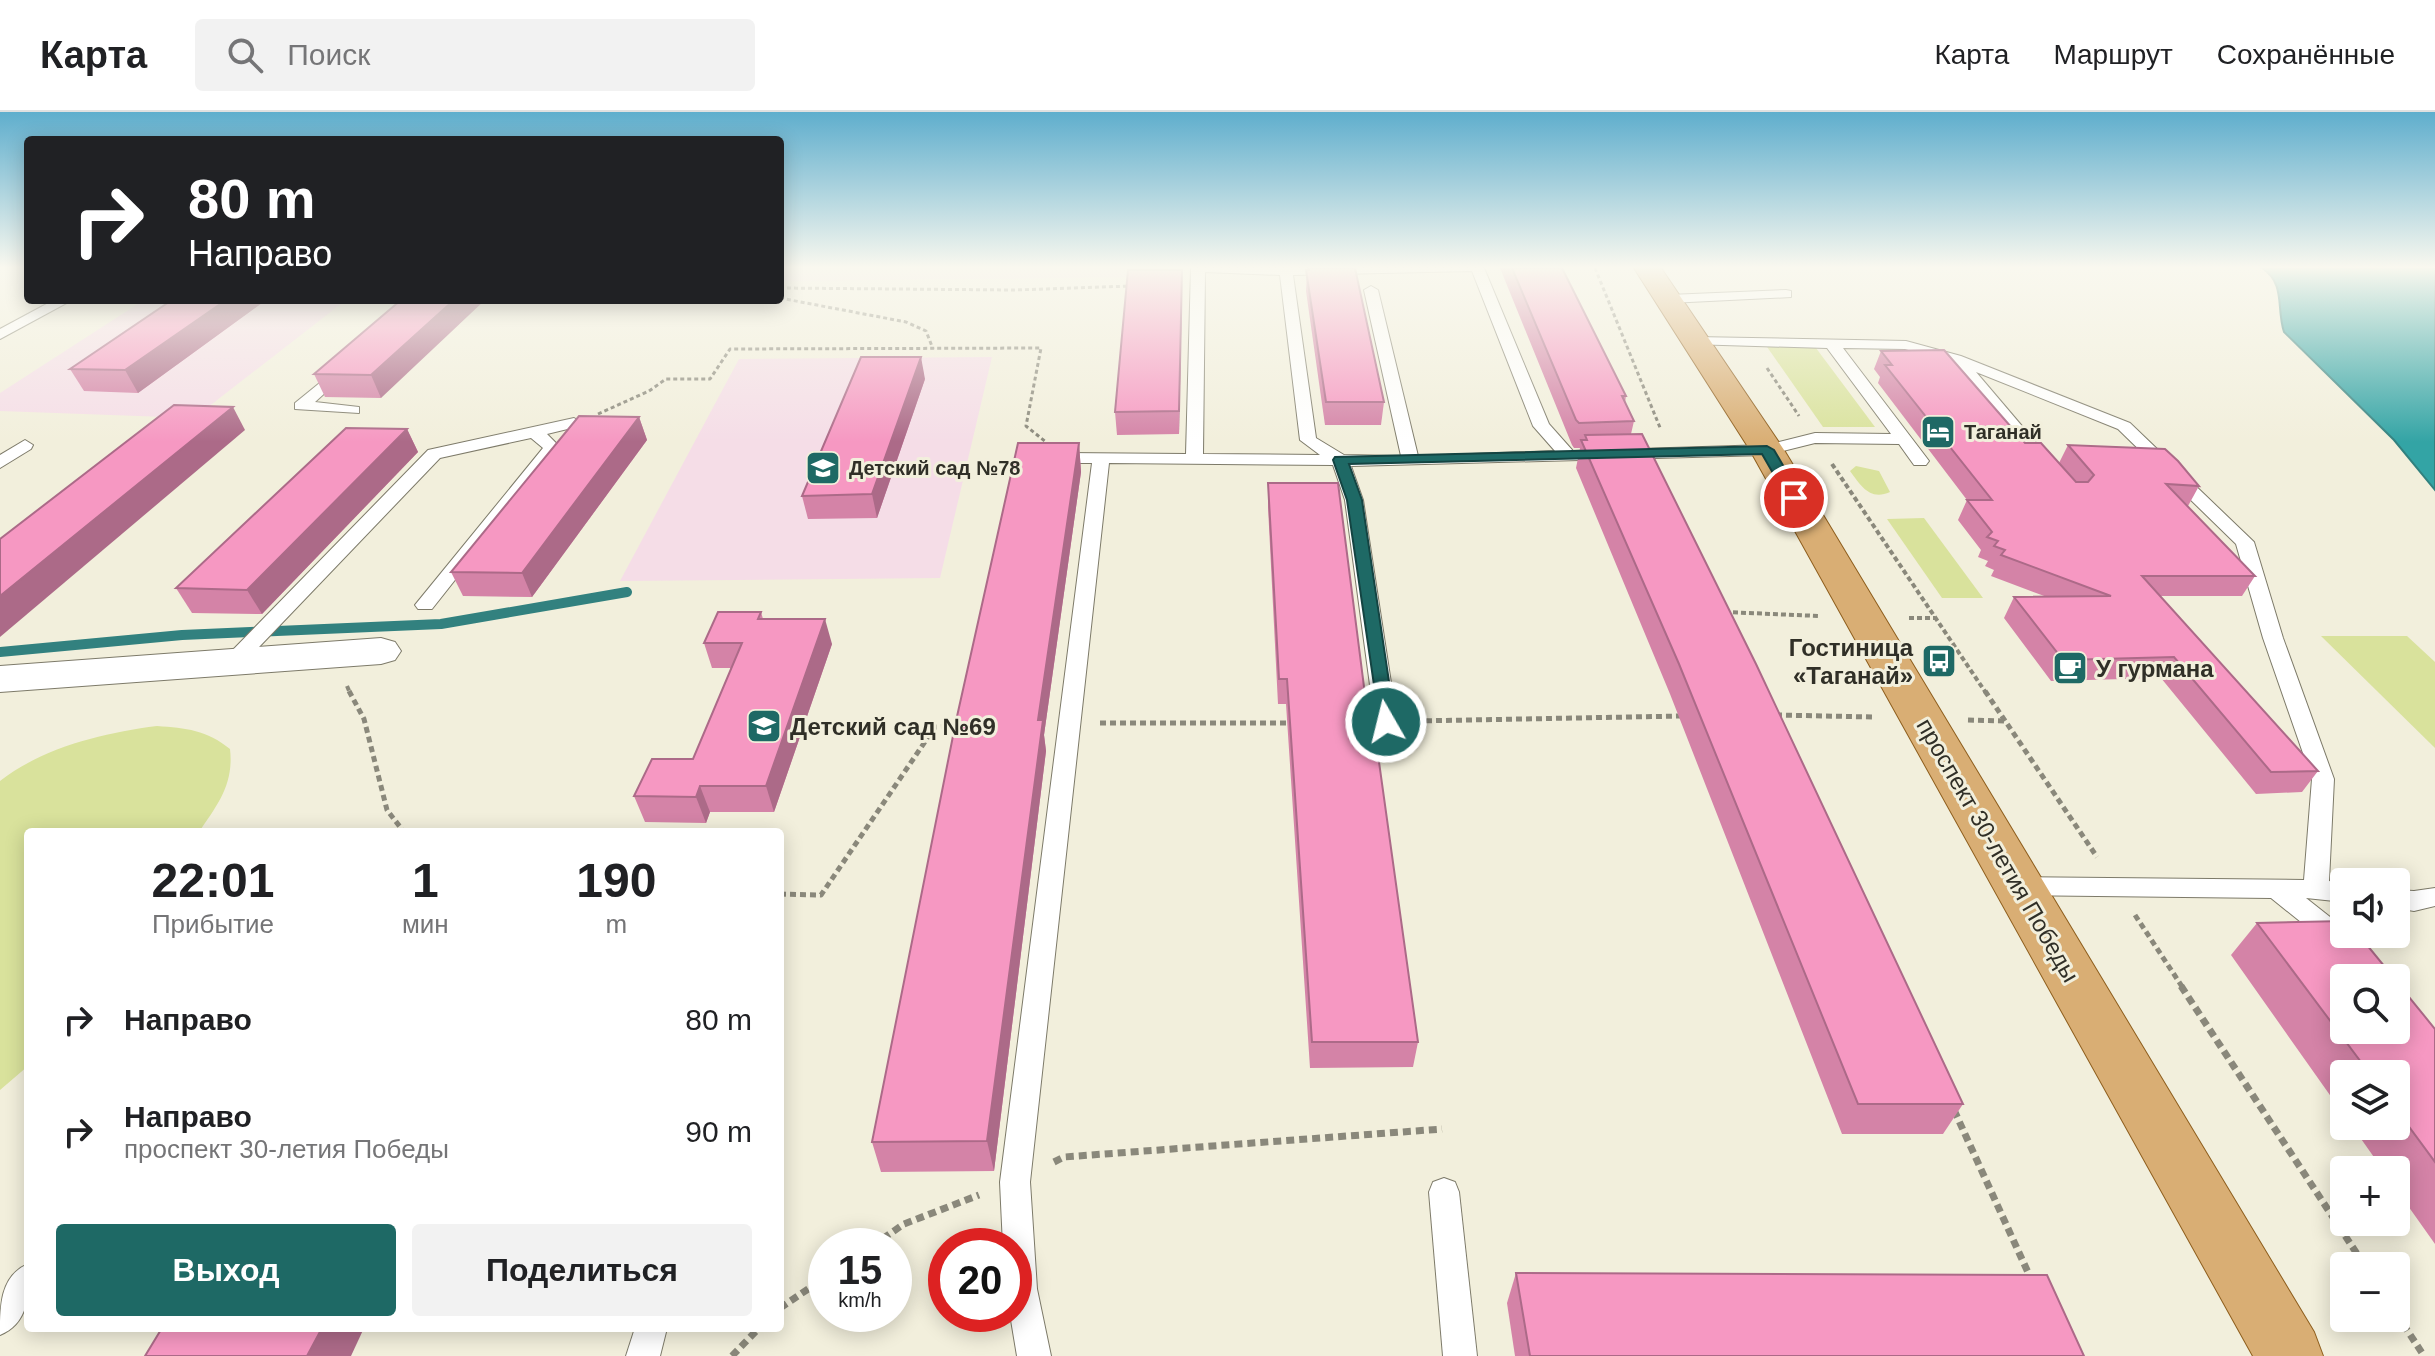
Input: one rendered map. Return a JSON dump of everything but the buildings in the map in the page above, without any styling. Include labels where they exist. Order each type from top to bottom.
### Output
[{"type":"main road","name":"проспект 30-летия Победы","points":[[1685,326],[1767,450],[2290,1356]]},
{"type":"street","points":[[0,679],[362,652]]},
{"type":"lane","points":[[1194,460],[1196,326]]},
{"type":"lane","points":[[1293,326],[1308,440],[1340,460],[1354,500],[1386,722]]},
{"type":"lane","points":[[1379,326],[1411,461]]},
{"type":"lane","points":[[1501,326],[1541,426],[1569,457]]},
{"type":"lane","points":[[1695,341],[1906,345],[1956,359],[2124,426],[2245,542],[2273,638],[2323,779],[2316,889]]},
{"type":"lane","points":[[1831,343],[1920,461]]},
{"type":"lane","points":[[353,410],[301,406],[356,358]]},
{"type":"lane","points":[[1956,359],[2062,483]]},
{"type":"lane","points":[[231,664],[434,454],[574,423]]},
{"type":"lane","points":[[425,605],[552,447],[534,432]]},
{"type":"lane","points":[[1065,458],[1411,461],[1767,450],[1815,438],[1902,439]]},
{"type":"lane","points":[[0,463],[25,445]]},
{"type":"lane","points":[[1034,1356],[1021,1289],[1015,1182],[1101,458]]},
{"type":"lane","points":[[2019,886],[2330,891]]},
{"type":"lane","points":[[2277,889],[2341,940],[2361,964]]},
{"type":"lane","points":[[1444,1192],[1460,1356]]},
{"type":"lane","points":[[0,1319],[24,1285]]},
{"type":"lane","points":[[643,1356],[650,1332]]},
{"type":"path","points":[[915,326],[926,331],[933,349]]},
{"type":"path","points":[[1619,326],[1661,430],[1645,452]]},
{"type":"path","points":[[1748,340],[2116,886],[2356,1252]]},
{"type":"path","points":[[574,423],[616,407],[666,379],[710,379],[730,349],[1041,348],[1026,426],[1065,458]]},
{"type":"path","points":[[1717,599],[1730,625]]},
{"type":"path","points":[[362,652],[346,684],[364,719],[387,810],[401,828]]},
{"type":"path","points":[[1767,702],[1780,729]]},
{"type":"path","points":[[1386,722],[1695,716]]},
{"type":"path","points":[[1070,724],[1291,723]]},
{"type":"path","points":[[784,894],[821,895],[935,727],[965,726]]},
{"type":"path","points":[[1948,1097],[2033,1284]]},
{"type":"path","points":[[898,1228],[1015,1182],[1064,1157],[1442,1129]]},
{"type":"path","points":[[784,1305],[808,1289]]},
{"type":"path","points":[[732,1356],[755,1332]]},
{"type":"path","points":[[2408,1332],[2424,1356]]},
{"type":"shaded area","points":[[104,326],[312,326],[194,418],[0,411],[0,393]]},
{"type":"shaded area","name":"Детский сад №78","points":[[992,357],[940,578],[620,581],[739,359]]},
{"type":"green space","points":[[1765,344],[1813,344],[1875,427],[1823,427]]},
{"type":"green space","points":[[1856,466],[1879,471],[1890,492],[1877,495],[1867,490],[1850,471]]},
{"type":"green space","points":[[1924,518],[1983,598],[1942,598],[1887,519]]},
{"type":"green space","points":[[2321,636],[2407,636],[2435,662],[2435,748]]},
{"type":"green space","points":[[157,726],[196,731],[213,738],[230,749],[227,783],[202,828],[24,828],[24,1069],[0,1090],[0,781],[55,751],[116,733]]},
{"type":"water","points":[[2283,326],[2435,326],[2435,490],[2394,440],[2284,332]]},
{"type":"waterway","points":[[0,652],[182,635],[441,624],[627,592]]},
{"type":"place","name":"Таганай","points":[[1938,432]]},
{"type":"place","name":"Детский сад №78","points":[[823,468]]},
{"type":"place","name":"Гостиница «Таганай»","points":[[1939,661]]},
{"type":"place","name":"У гурмана","points":[[2070,668]]},
{"type":"place","name":"Детский сад №69","points":[[764,726]]},
{"type":"route","points":[[1386,722],[1354,500],[1340,460],[1411,461],[1767,450],[1794,498]]}]
